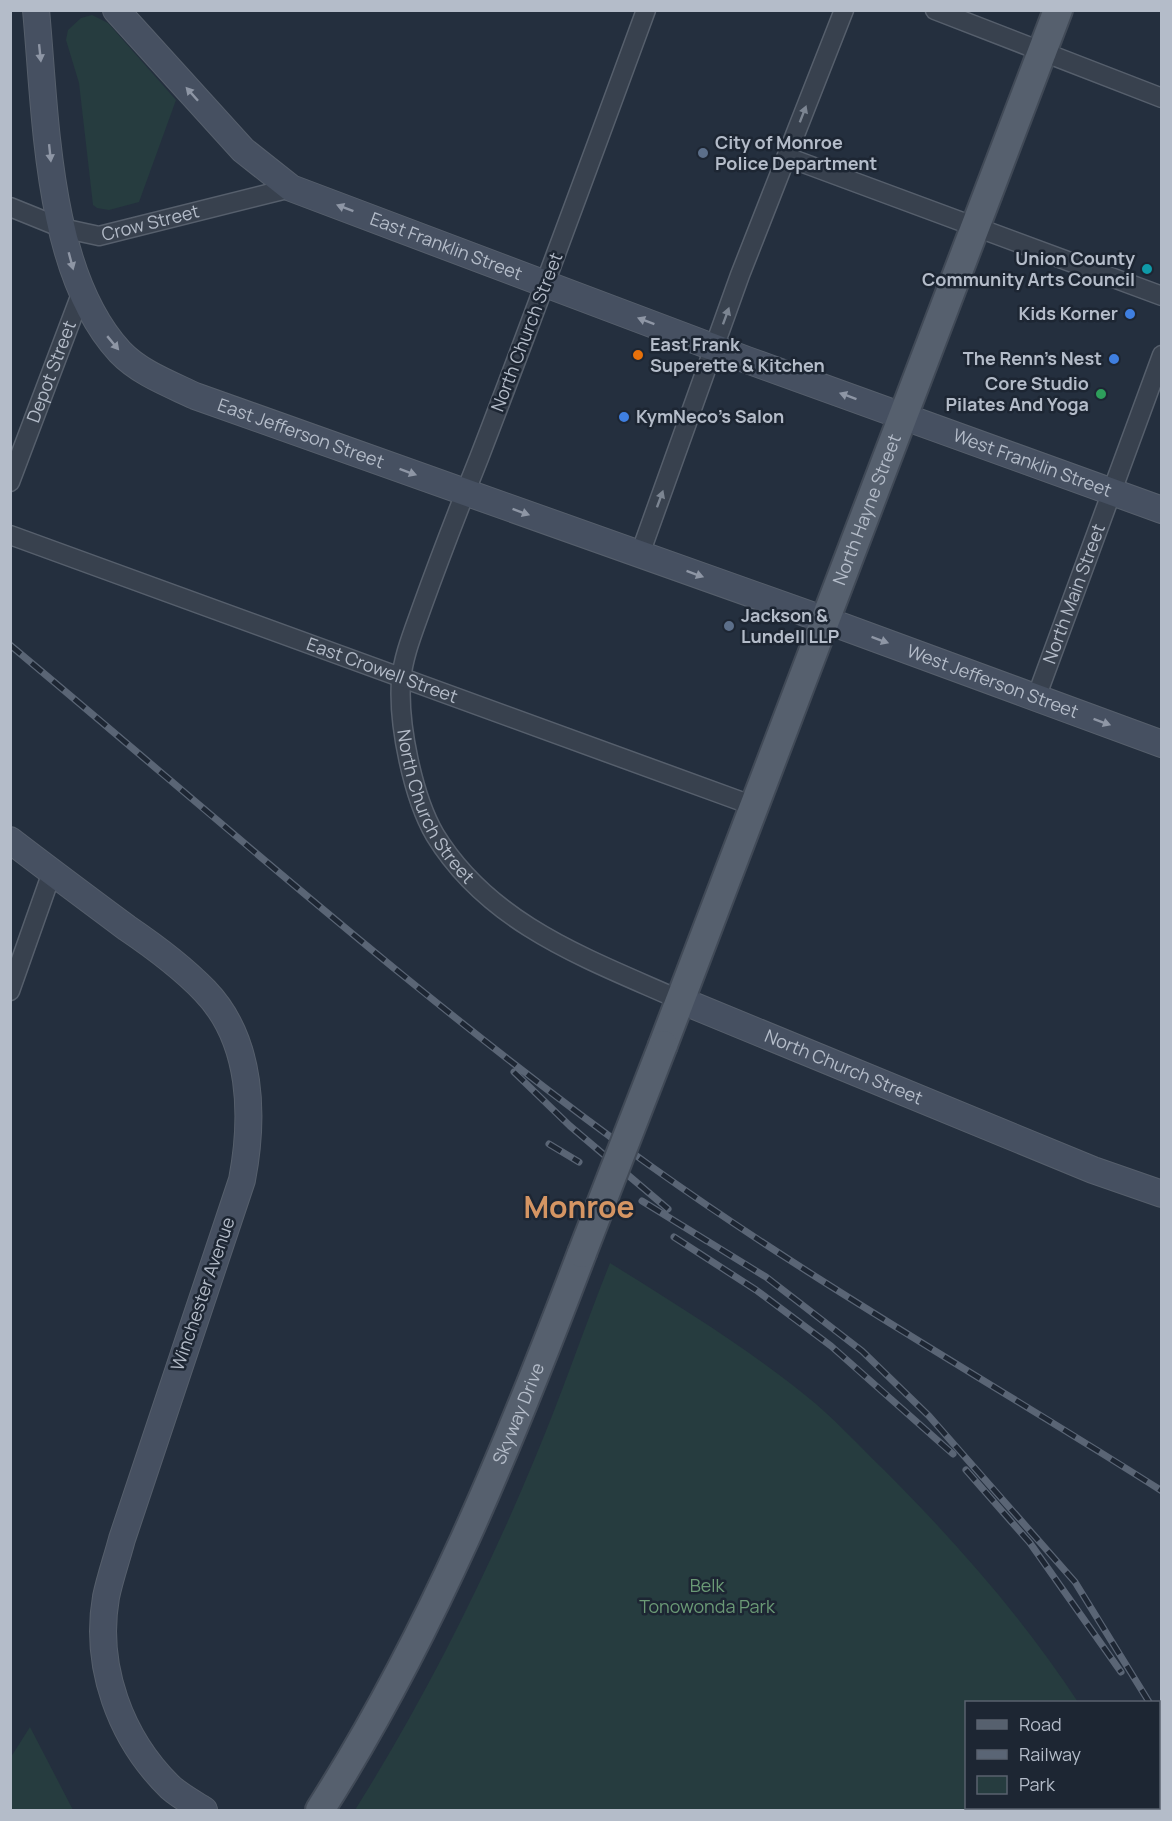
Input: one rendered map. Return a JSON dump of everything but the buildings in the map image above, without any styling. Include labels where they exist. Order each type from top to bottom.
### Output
[{"type":"main road","name":"East Jefferson Street","points":[[36,10],[56,203],[62,228],[81,294],[100,327],[122,354],[157,378],[195,396],[825,620]]},
{"type":"main road","name":"East Franklin Street","points":[[116,10],[243,150],[291,188],[714,347],[903,415]]},
{"type":"main road","name":"North Hayne Street","points":[[680,1000],[1058,10]]},
{"type":"main road","name":"West Franklin Street","points":[[903,415],[1161,510]]},
{"type":"main road","name":"West Jefferson Street","points":[[825,620],[1161,744]]},
{"type":"main road","name":"Winchester Avenue","points":[[10,840],[176,963],[207,993],[226,1019],[240,1053],[249,1102],[250,1138],[242,1180],[122,1539],[106,1597],[104,1627],[104,1658],[113,1696],[124,1724],[155,1770],[172,1788],[204,1810]]},
{"type":"main road","name":"Skyway Drive","points":[[320,1810],[401,1669],[468,1536],[527,1398],[680,1000]]},
{"type":"main road","name":"North Church Street","points":[[680,1000],[1093,1170],[1161,1194]]},
{"type":"street","name":"North Church Street","points":[[646,10],[547,283],[465,492],[411,638],[401,680],[402,711],[412,779],[435,834],[461,869],[490,900],[542,938],[680,1000]]},
{"type":"street","points":[[640,554],[714,347],[844,10]]},
{"type":"street","points":[[935,10],[1161,98]]},
{"type":"street","points":[[787,157],[1161,296]]},
{"type":"street","name":"Crow Street","points":[[10,207],[62,228],[99,236],[291,188]]},
{"type":"street","name":"Depot Street","points":[[10,482],[81,294]]},
{"type":"street","name":"North Main Street","points":[[1036,698],[1161,355]]},
{"type":"street","name":"East Crowell Street","points":[[10,535],[401,680],[754,806]]},
{"type":"street","points":[[10,991],[52,872]]},
{"type":"green space","points":[[92,15],[108,23],[176,100],[139,202],[109,210],[93,205],[79,83],[66,40],[68,30],[81,18]]},
{"type":"green space","name":"Belk Tonowonda Park","points":[[610,1263],[758,1359],[805,1395],[835,1422],[962,1552],[1011,1610],[1077,1701],[965,1701],[965,1809],[1093,1810],[355,1810],[405,1726],[452,1638],[516,1503],[545,1434]]},
{"type":"green space","points":[[30,1727],[73,1810],[11,1810],[11,1757]]},
{"type":"railway","points":[[10,645],[406,978],[487,1043],[652,1167],[777,1252],[1162,1491]]},
{"type":"railway","points":[[514,1072],[570,1126],[668,1209]]},
{"type":"railway","points":[[549,1144],[579,1162]]},
{"type":"railway","points":[[707,1241],[642,1201],[766,1277],[862,1351],[929,1416],[1075,1582],[1148,1701]]},
{"type":"railway","points":[[674,1237],[756,1290],[831,1346],[953,1454]]},
{"type":"railway","points":[[966,1470],[1030,1543],[1121,1672]]},
{"type":"place","name":"City of Monroe Police Department","points":[[703,153]]},
{"type":"place","name":"Union County Community Arts Council","points":[[1147,269]]},
{"type":"place","name":"Kids Korner","points":[[1130,314]]},
{"type":"place","name":"East Frank Superette & Kitchen","points":[[638,355]]},
{"type":"place","name":"The Renn's Nest","points":[[1114,359]]},
{"type":"place","name":"Core Studio Pilates And Yoga","points":[[1101,394]]},
{"type":"place","name":"KymNeco's Salon","points":[[624,417]]},
{"type":"place","name":"Jackson & Lundell LLP","points":[[729,626]]},
{"type":"district","name":"Monroe","points":[[579,1208]]}]
